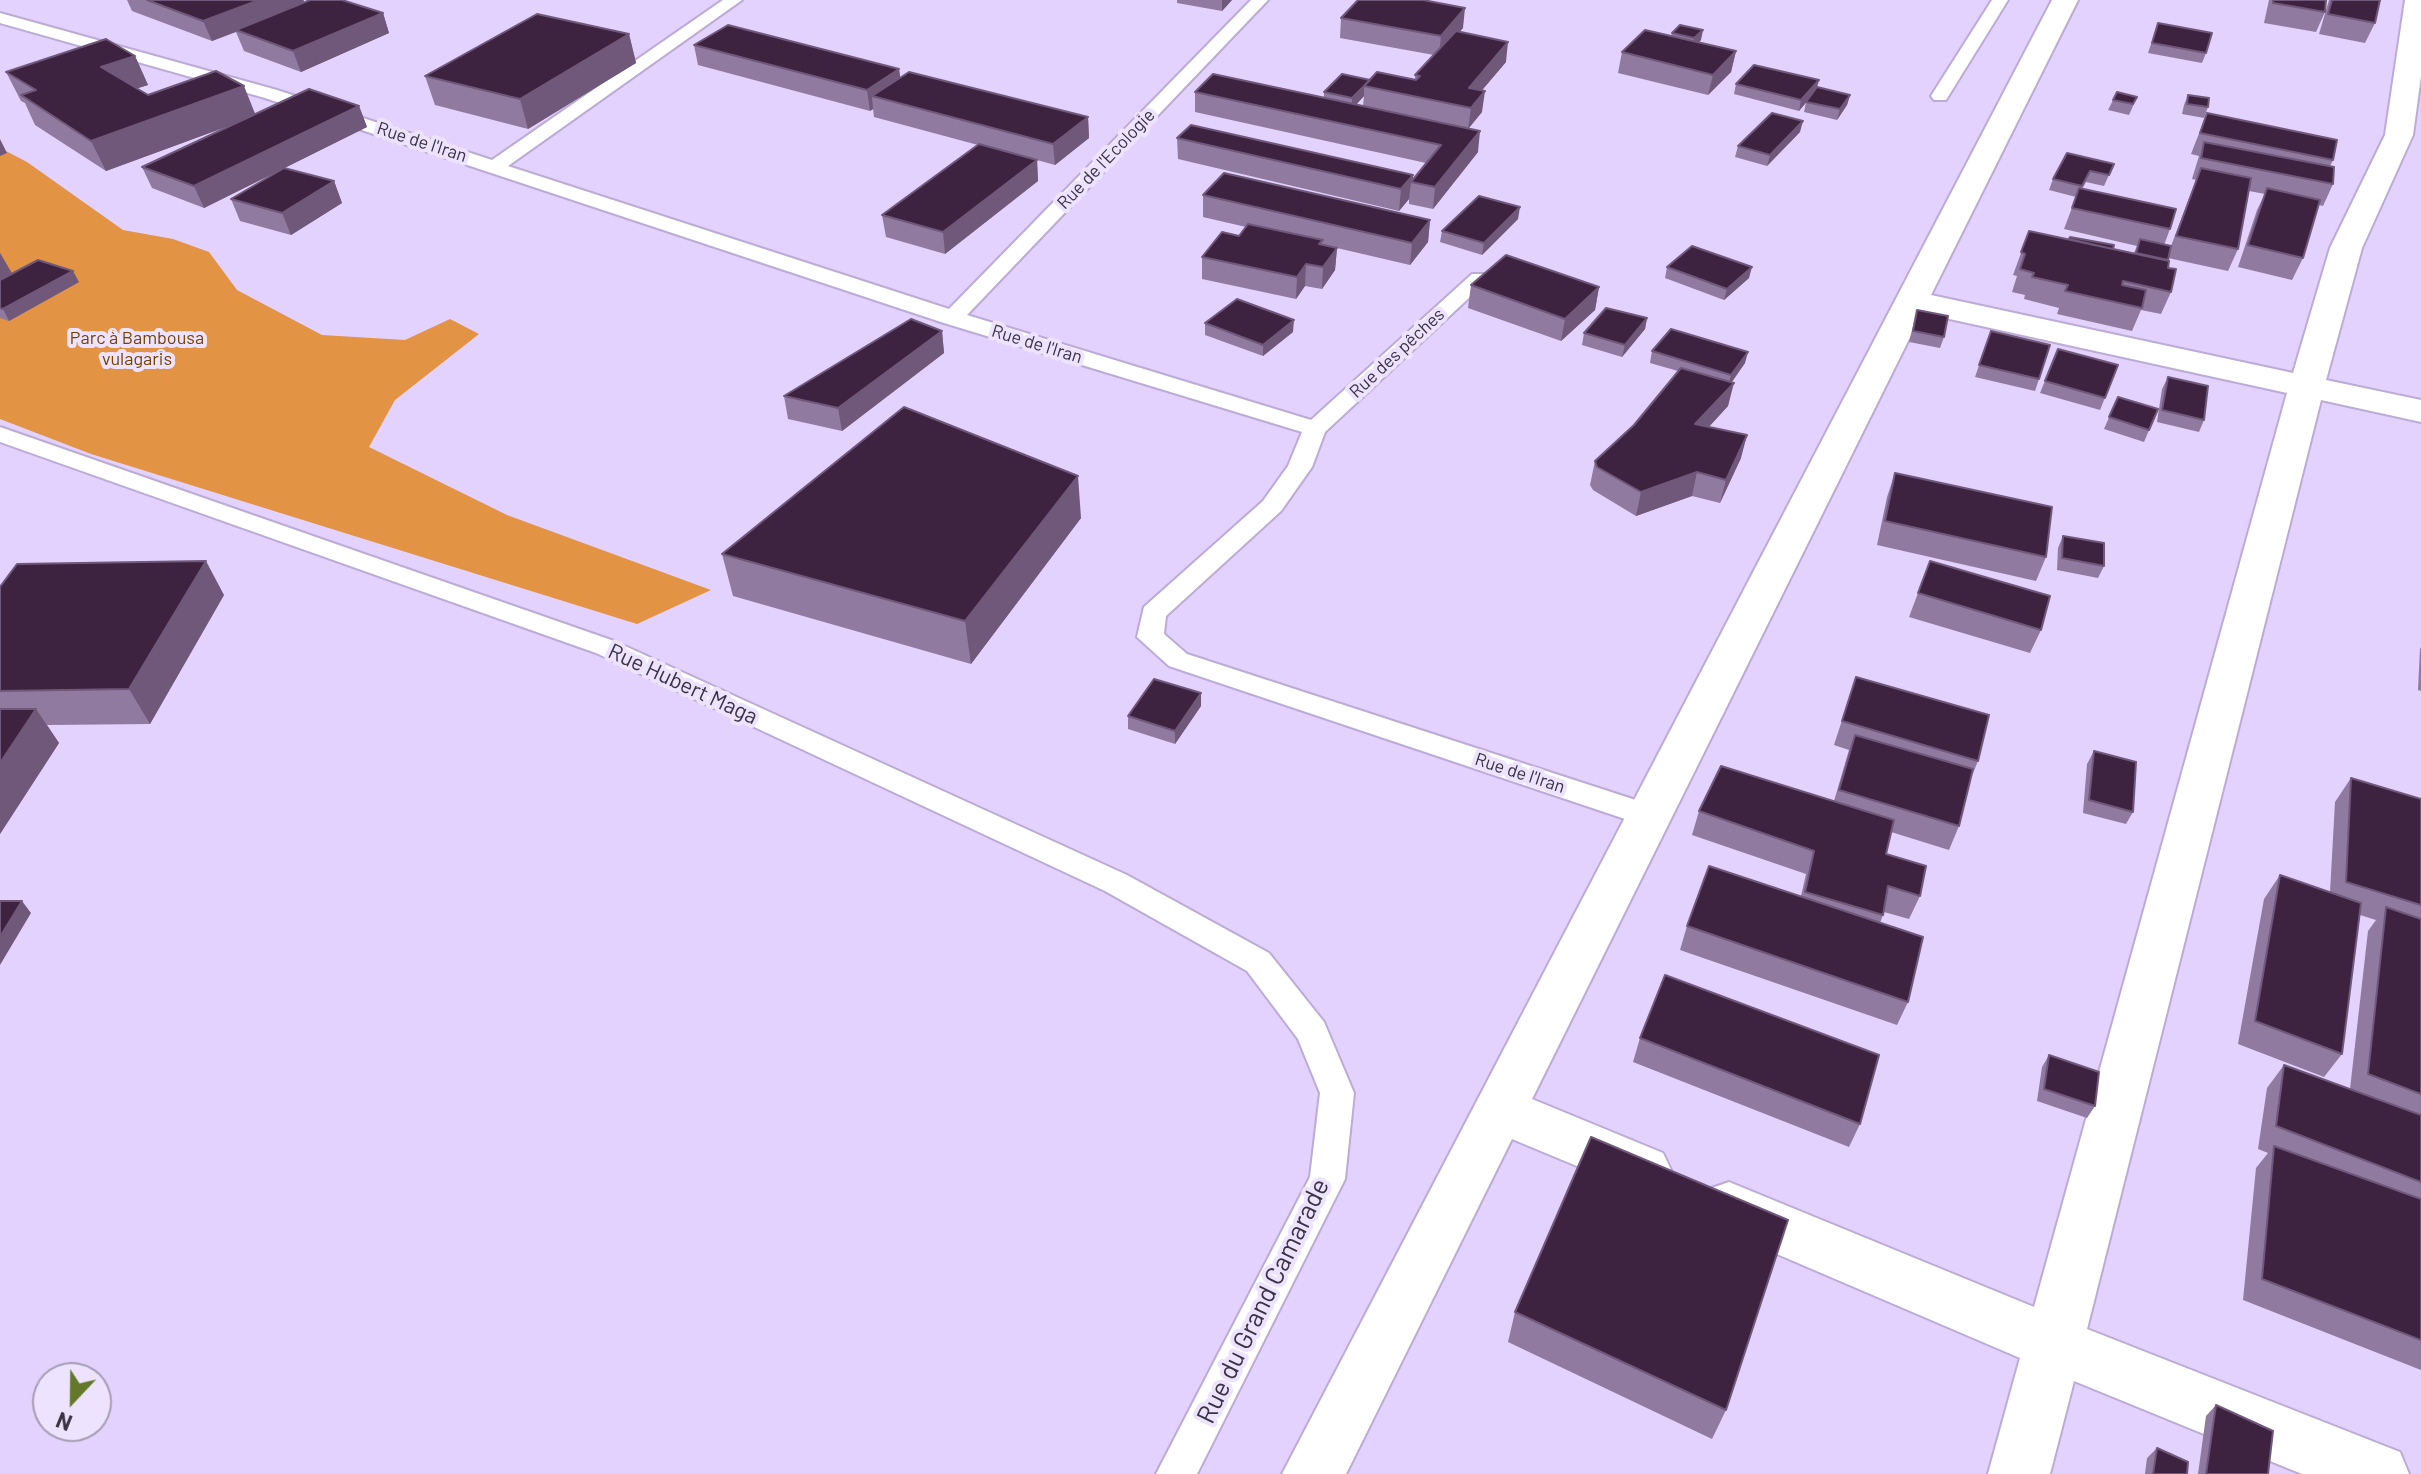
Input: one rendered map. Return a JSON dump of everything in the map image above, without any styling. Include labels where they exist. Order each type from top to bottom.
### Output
[{"type":"street","points":[[1313,1474],[2065,0]]},
{"type":"street","points":[[2019,1474],[2051,1343],[2346,248],[2410,137],[2418,0]]},
{"type":"street","points":[[1912,301],[2421,411]]},
{"type":"street","points":[[1498,1109],[2051,1343],[2378,1474]]},
{"type":"lane","points":[[496,166],[704,24],[734,0]]},
{"type":"lane","name":"Rue de l'Ecologie","points":[[952,318],[1260,0]]},
{"type":"lane","points":[[1940,96],[2000,0]]},
{"type":"lane","name":"Rue de l'Iran","points":[[0,18],[271,94],[952,318],[1315,429],[1300,467],[1272,506],[1153,613],[1150,637],[1178,660],[1641,813]]},
{"type":"lane","name":"Rue des pêches","points":[[1315,429],[1479,278]]},
{"type":"lane","name":"Rue Hubert Maga","points":[[0,434],[619,654],[1129,890],[1258,962],[1312,1032]]},
{"type":"lane","name":"Rue du Grand Camarade","points":[[1176,1474],[1327,1179],[1337,1093],[1312,1032]]},
{"type":"green space","name":"Parc à Bambousa vulagaris","points":[[0,148],[27,162],[123,230],[173,239],[209,252],[237,290],[322,335],[405,340],[450,319],[479,334],[395,400],[369,447],[507,515],[711,590],[637,624],[91,454],[0,419]]},
{"type":"building","points":[[147,0],[259,0],[203,21]]},
{"type":"building","points":[[310,0],[342,0],[383,13],[293,51],[236,30]]},
{"type":"building","points":[[1358,0],[1423,0],[1465,8],[1441,36],[1341,18]]},
{"type":"building","points":[[2273,0],[2326,0],[2325,12],[2273,3]]},
{"type":"building","points":[[2332,0],[2380,0],[2375,23],[2328,14]]},
{"type":"building","points":[[537,14],[629,34],[520,99],[425,76]]},
{"type":"building","points":[[2158,23],[2212,33],[2206,53],[2152,43]]},
{"type":"building","points":[[728,25],[899,69],[867,90],[694,45]]},
{"type":"building","points":[[1680,25],[1703,30],[1694,38],[1672,33]]},
{"type":"building","points":[[1645,30],[1736,51],[1713,75],[1622,52]]},
{"type":"building","points":[[1456,31],[1508,42],[1469,88],[1485,91],[1471,108],[1364,86],[1377,72],[1416,80],[1420,76],[1415,75]]},
{"type":"building","points":[[106,39],[135,56],[101,67],[148,95],[216,71],[244,86],[91,141],[21,95],[36,90],[6,72]]},
{"type":"building","points":[[1754,65],[1819,80],[1801,100],[1736,84]]},
{"type":"building","points":[[909,72],[1088,117],[1053,144],[872,96]]},
{"type":"building","points":[[1213,74],[1480,131],[1435,187],[1411,182],[1441,145],[1195,92]]},
{"type":"building","points":[[1342,74],[1370,80],[1352,98],[1324,92]]},
{"type":"building","points":[[1817,87],[1850,95],[1840,109],[1806,102]]},
{"type":"building","points":[[309,89],[359,106],[194,186],[142,167]]},
{"type":"building","points":[[2117,92],[2137,97],[2133,104],[2113,100]]},
{"type":"building","points":[[2188,95],[2209,98],[2208,107],[2187,104]]},
{"type":"building","points":[[1772,113],[1803,121],[1770,155],[1738,146]]},
{"type":"building","points":[[2207,113],[2337,140],[2333,160],[2200,133]]},
{"type":"building","points":[[1191,125],[1413,175],[1401,189],[1177,138]]},
{"type":"building","points":[[2204,142],[2334,167],[2333,184],[2201,158]]},
{"type":"building","points":[[979,144],[1037,160],[943,232],[882,215]]},
{"type":"building","points":[[2067,153],[2114,164],[2109,175],[2090,171],[2082,186],[2053,179]]},
{"type":"building","points":[[284,168],[334,181],[282,213],[231,199]]},
{"type":"building","points":[[2201,168],[2251,178],[2238,249],[2176,236]]},
{"type":"building","points":[[1224,173],[1430,220],[1412,243],[1203,195]]},
{"type":"building","points":[[2079,188],[2176,209],[2170,229],[2072,208]]},
{"type":"building","points":[[2267,188],[2320,200],[2303,258],[2248,245]]},
{"type":"building","points":[[1479,196],[1520,207],[1484,243],[1442,231]]},
{"type":"building","points":[[1248,224],[1323,240],[1319,244],[1337,248],[1323,267],[1306,264],[1297,277],[1202,257],[1222,232],[1239,236]]},
{"type":"building","points":[[2029,231],[2169,261],[2168,268],[2176,269],[2171,292],[2123,281],[2122,285],[2146,290],[2142,308],[2065,291],[2068,285],[2032,277],[2034,273],[2020,269],[2025,254],[2021,252]]},
{"type":"building","points":[[2070,237],[2114,245],[2113,249]]},
{"type":"building","points":[[2140,239],[2171,246],[2168,260],[2136,253]]},
{"type":"building","points":[[1692,246],[1752,267],[1727,289],[1667,267]]},
{"type":"building","points":[[1506,255],[1599,287],[1565,319],[1471,285]]},
{"type":"building","points":[[38,260],[73,271],[0,308],[0,280]]},
{"type":"building","points":[[1237,299],[1294,320],[1263,345],[1205,323]]},
{"type":"building","points":[[1606,308],[1647,318],[1625,345],[1584,333]]},
{"type":"building","points":[[1917,310],[1948,316],[1944,337],[1913,331]]},
{"type":"building","points":[[911,319],[942,331],[838,408],[784,396]]},
{"type":"building","points":[[1671,329],[1748,352],[1731,375],[1652,351]]},
{"type":"building","points":[[1991,331],[2050,345],[2039,379],[1979,365]]},
{"type":"building","points":[[2058,349],[2118,365],[2105,398],[2045,381]]},
{"type":"building","points":[[1681,368],[1734,383],[1695,424],[1747,435],[1726,480],[1697,472],[1641,492],[1597,467],[1595,461],[1634,425]]},
{"type":"building","points":[[2168,377],[2208,386],[2204,420],[2162,410]]},
{"type":"building","points":[[2118,397],[2158,409],[2149,430],[2109,417]]},
{"type":"building","points":[[904,407],[1078,476],[965,621],[722,554]]},
{"type":"building","points":[[1895,473],[2052,507],[2046,557],[1885,521]]},
{"type":"building","points":[[2063,536],[2104,543],[2104,566],[2062,558]]},
{"type":"building","points":[[206,561],[129,689],[0,691],[0,587],[17,564]]},
{"type":"building","points":[[1930,561],[2050,596],[2041,630],[1918,593]]},
{"type":"building","points":[[1856,677],[1989,715],[1978,761],[1842,721]]},
{"type":"building","points":[[1154,679],[1201,693],[1175,731],[1128,716]]},
{"type":"building","points":[[0,709],[36,709],[0,763]]},
{"type":"building","points":[[1855,735],[1973,769],[1959,826],[1839,790]]},
{"type":"building","points":[[2094,751],[2136,762],[2133,812],[2089,800]]},
{"type":"building","points":[[1721,766],[1894,820],[1886,854],[1926,866],[1920,896],[1888,886],[1883,915],[1805,892],[1814,851],[1699,811]]},
{"type":"building","points":[[2351,778],[2421,799],[2421,905],[2346,882]]},
{"type":"building","points":[[1709,866],[1923,937],[1908,1002],[1687,926]]},
{"type":"building","points":[[2280,875],[2361,903],[2342,1054],[2255,1021]]},
{"type":"building","points":[[0,901],[22,901],[0,937]]},
{"type":"building","points":[[2386,907],[2421,919],[2421,1094],[2368,1074]]},
{"type":"building","points":[[1665,975],[1879,1055],[1860,1124],[1640,1038]]},
{"type":"building","points":[[2049,1055],[2099,1072],[2095,1106],[2044,1089]]},
{"type":"building","points":[[2284,1065],[2421,1115],[2421,1182],[2276,1126]]},
{"type":"building","points":[[1591,1137],[1788,1220],[1726,1410],[1515,1312]]},
{"type":"building","points":[[2274,1146],[2421,1199],[2421,1340],[2262,1279]]},
{"type":"building","points":[[2216,1405],[2273,1431],[2268,1474],[2206,1474]]},
{"type":"building","points":[[2157,1448],[2188,1462],[2187,1474],[2153,1474]]}]
